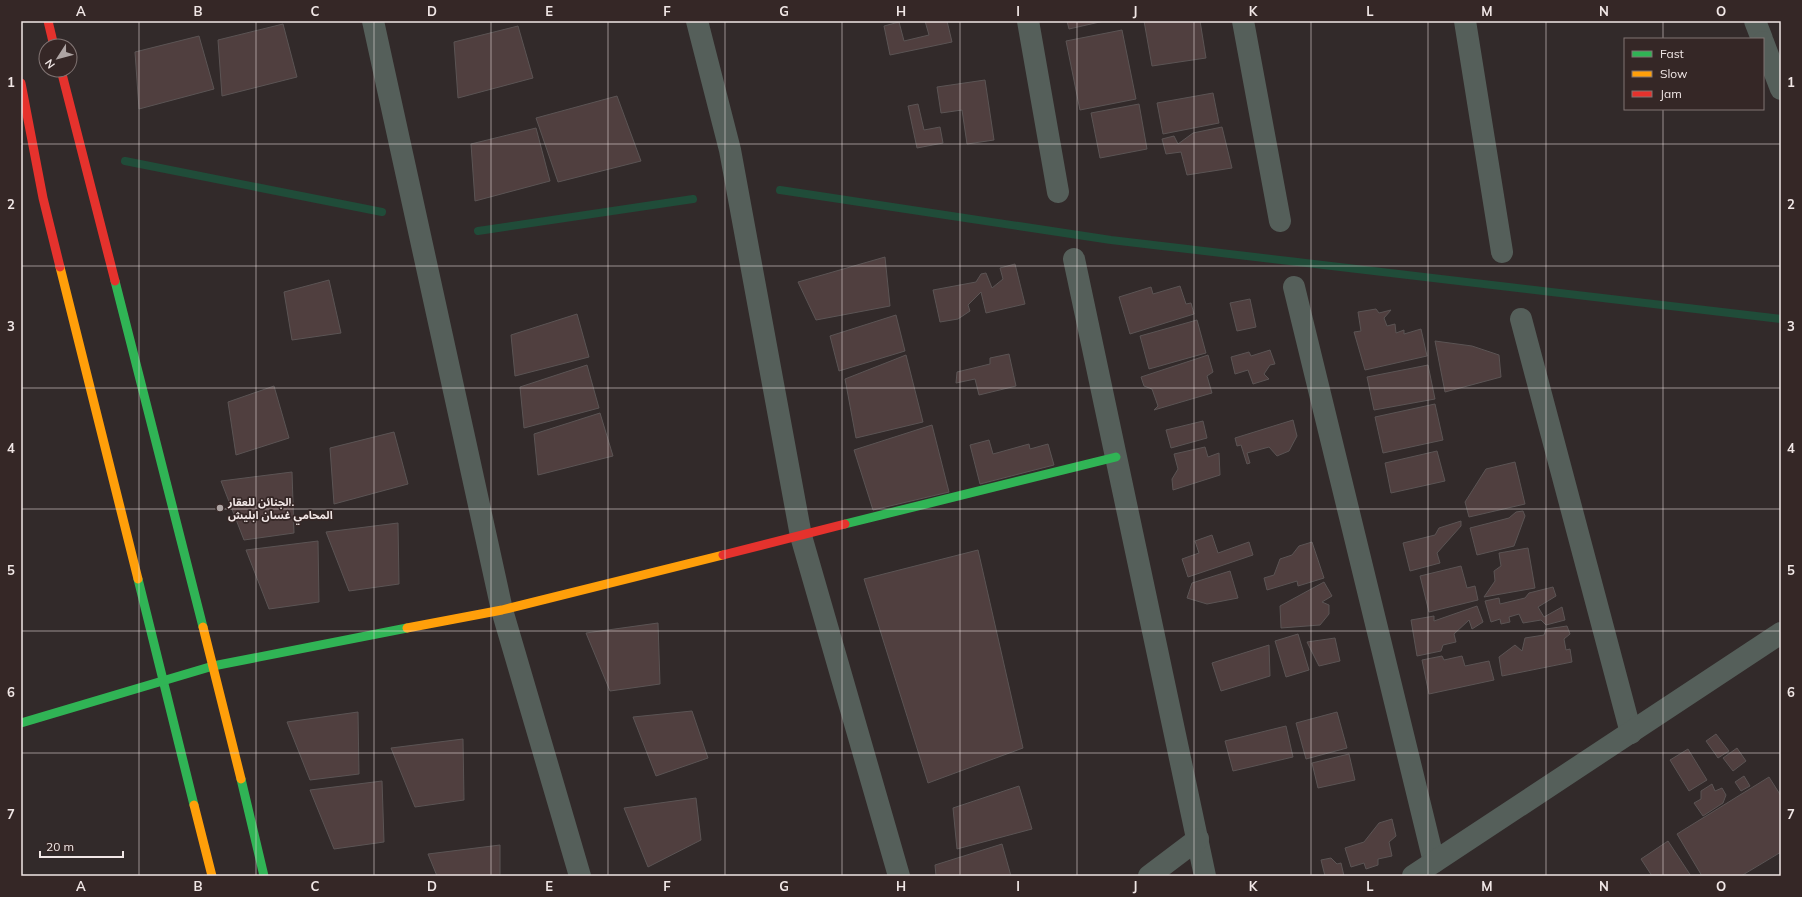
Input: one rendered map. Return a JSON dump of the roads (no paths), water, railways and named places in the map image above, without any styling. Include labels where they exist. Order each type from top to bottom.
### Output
[{"type":"street","points":[[48,21],[52,38]]},
{"type":"street","points":[[374,21],[502,610],[580,876]]},
{"type":"street","points":[[697,21],[732,157],[801,536],[899,876]]},
{"type":"street","points":[[1028,21],[1058,192]]},
{"type":"street","points":[[1242,21],[1280,221]]},
{"type":"street","points":[[1465,21],[1502,252]]},
{"type":"street","points":[[1755,21],[1762,38]]},
{"type":"street","points":[[1764,45],[1781,89]]},
{"type":"street","points":[[63,78],[213,666],[264,876]]},
{"type":"street","points":[[21,83],[43,198],[212,876]]},
{"type":"street","points":[[1074,259],[1205,876]]},
{"type":"street","points":[[1294,287],[1434,862]]},
{"type":"street","points":[[1521,319],[1631,733]]},
{"type":"street","points":[[21,722],[213,666],[502,610],[1116,457]]},
{"type":"street","points":[[1413,876],[1781,633]]},
{"type":"street","points":[[1149,876],[1198,839]]},
{"type":"waterway","points":[[125,161],[382,212]]},
{"type":"waterway","points":[[780,190],[1111,240],[1781,319]]},
{"type":"waterway","points":[[478,231],[693,199]]},
{"type":"place","name":"الجنائن للعقار. المحامي غسان ابليش","points":[[220,508]]}]
